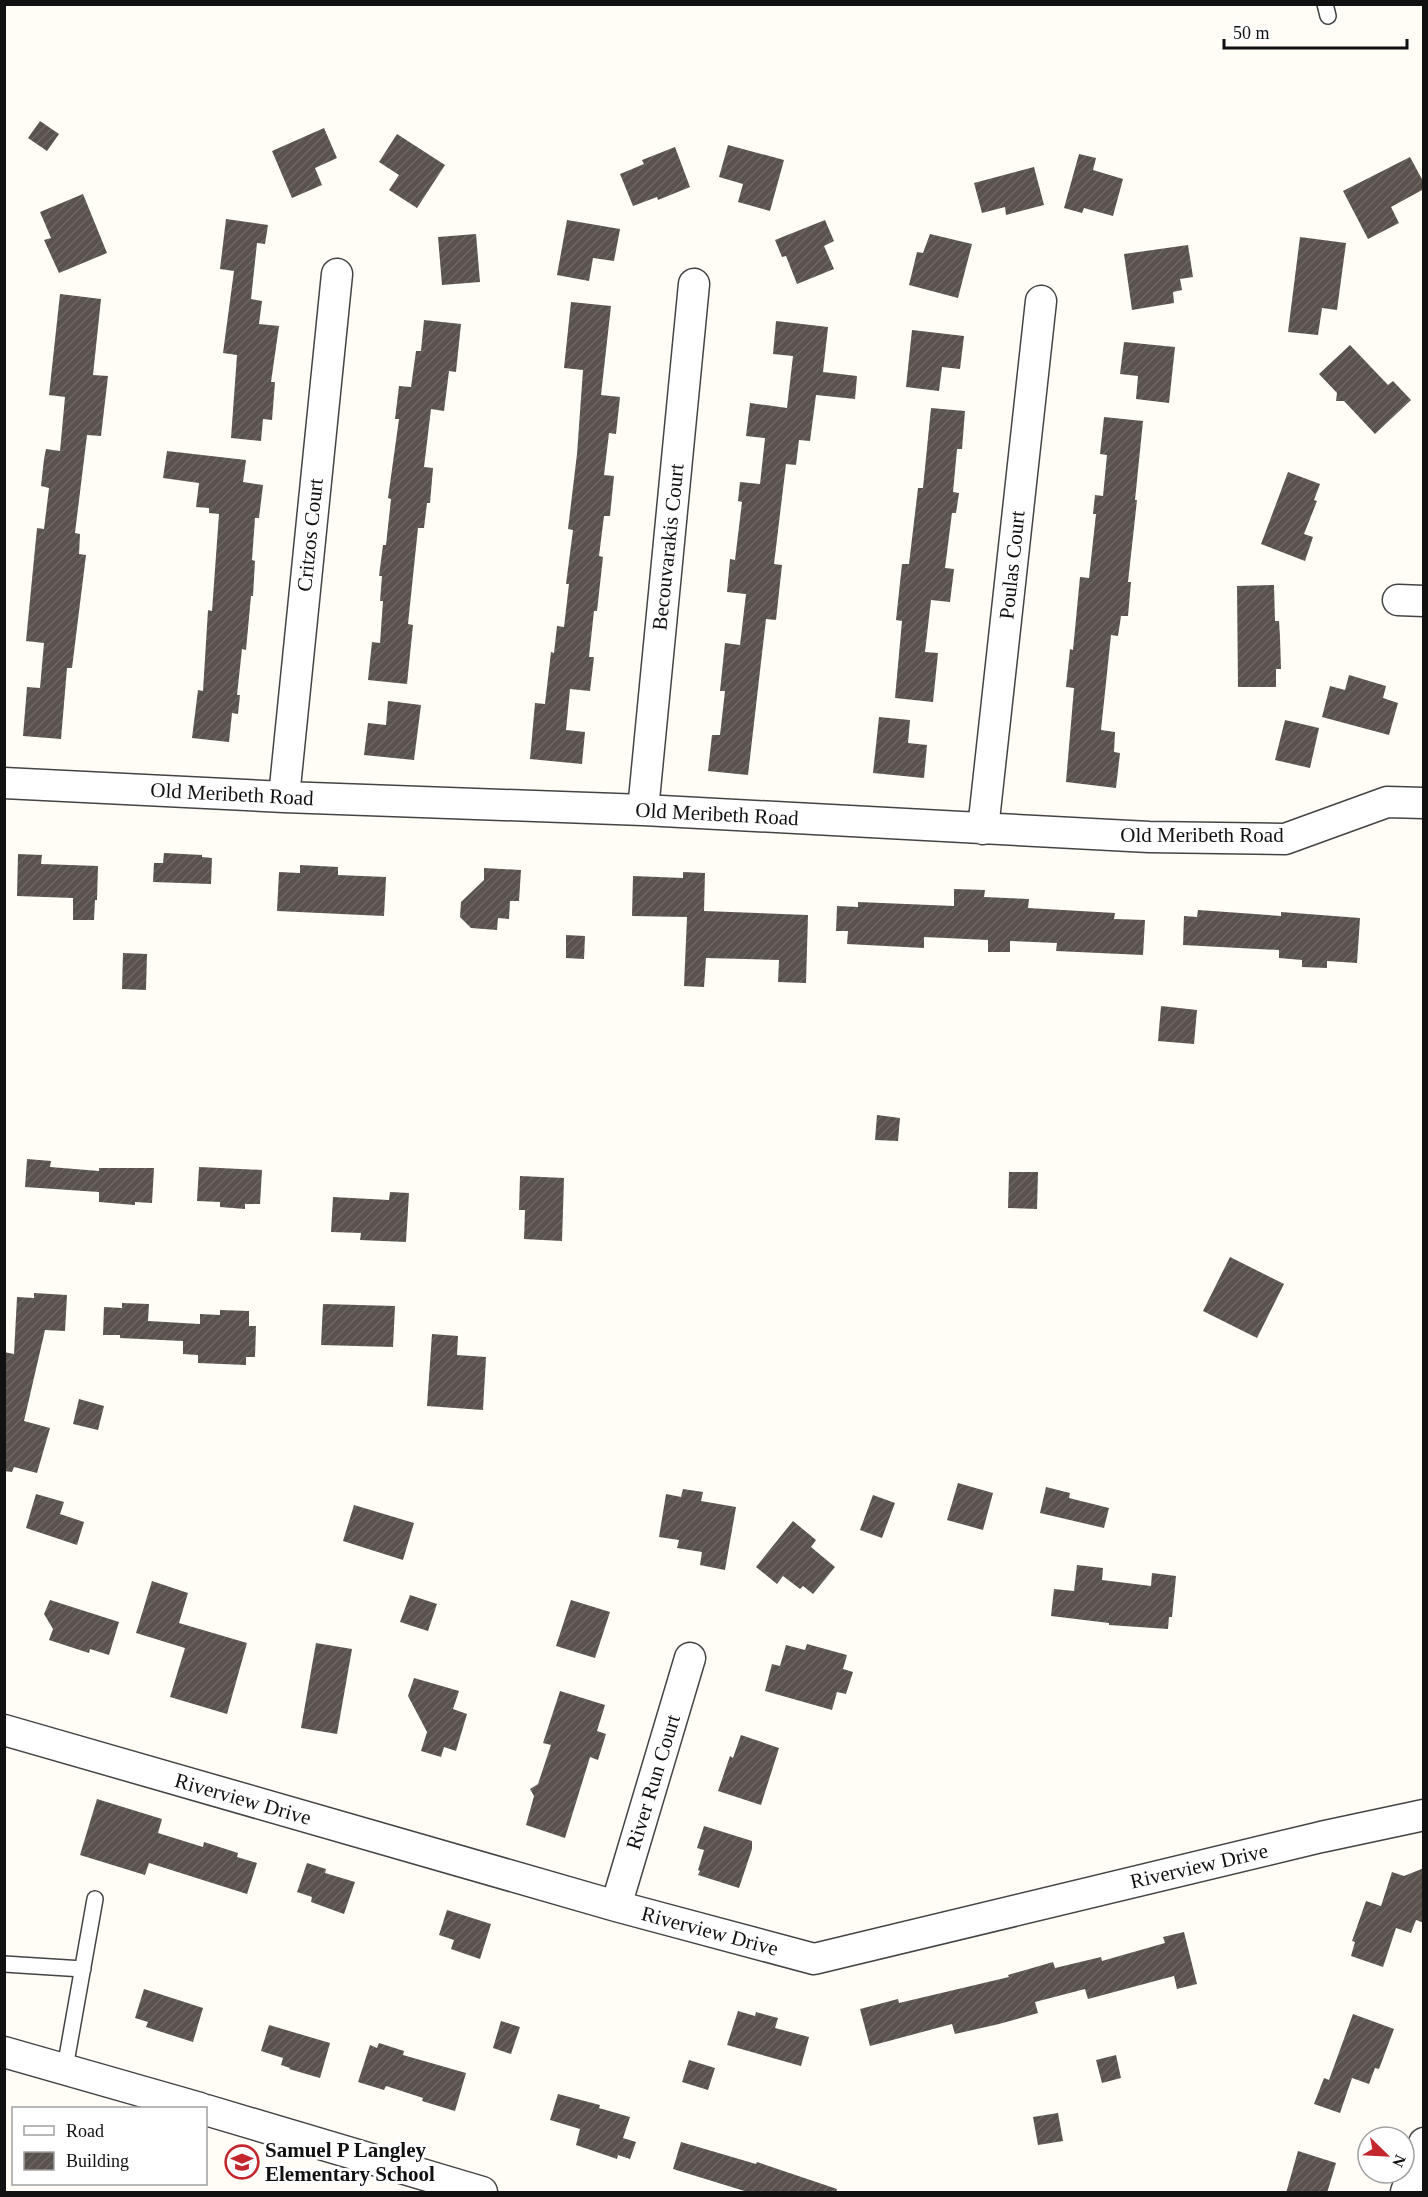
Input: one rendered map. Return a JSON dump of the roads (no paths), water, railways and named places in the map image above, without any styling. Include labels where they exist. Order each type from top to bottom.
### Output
[{"type":"street","name":"Critzos Court","points":[[284,797],[337,274]]},
{"type":"street","name":"Becouvarakis Court","points":[[643,810],[694,284]]},
{"type":"street","name":"Poulas Court","points":[[983,829],[1041,301]]},
{"type":"street","name":"Old Meribeth Road","points":[[4,783],[284,797],[643,810],[1149,837],[1285,839],[1387,802],[1424,803]]},
{"type":"street","name":"River Run Court","points":[[616,1906],[690,1658]]},
{"type":"street","name":"Riverview Drive","points":[[4,1730],[616,1906],[814,1959],[1321,1837],[1424,1815]]},
{"type":"street","points":[[4,2052],[193,2107]]},
{"type":"street","points":[[207,2110],[482,2193]]},
{"type":"street","points":[[1406,2193],[1424,2143]]},
{"type":"lane","points":[[65,2068],[95,1899]]},
{"type":"lane","points":[[4,1964],[83,1969]]},
{"type":"place","name":"Samuel P Langley Elementary School","points":[[242,2162]]}]
